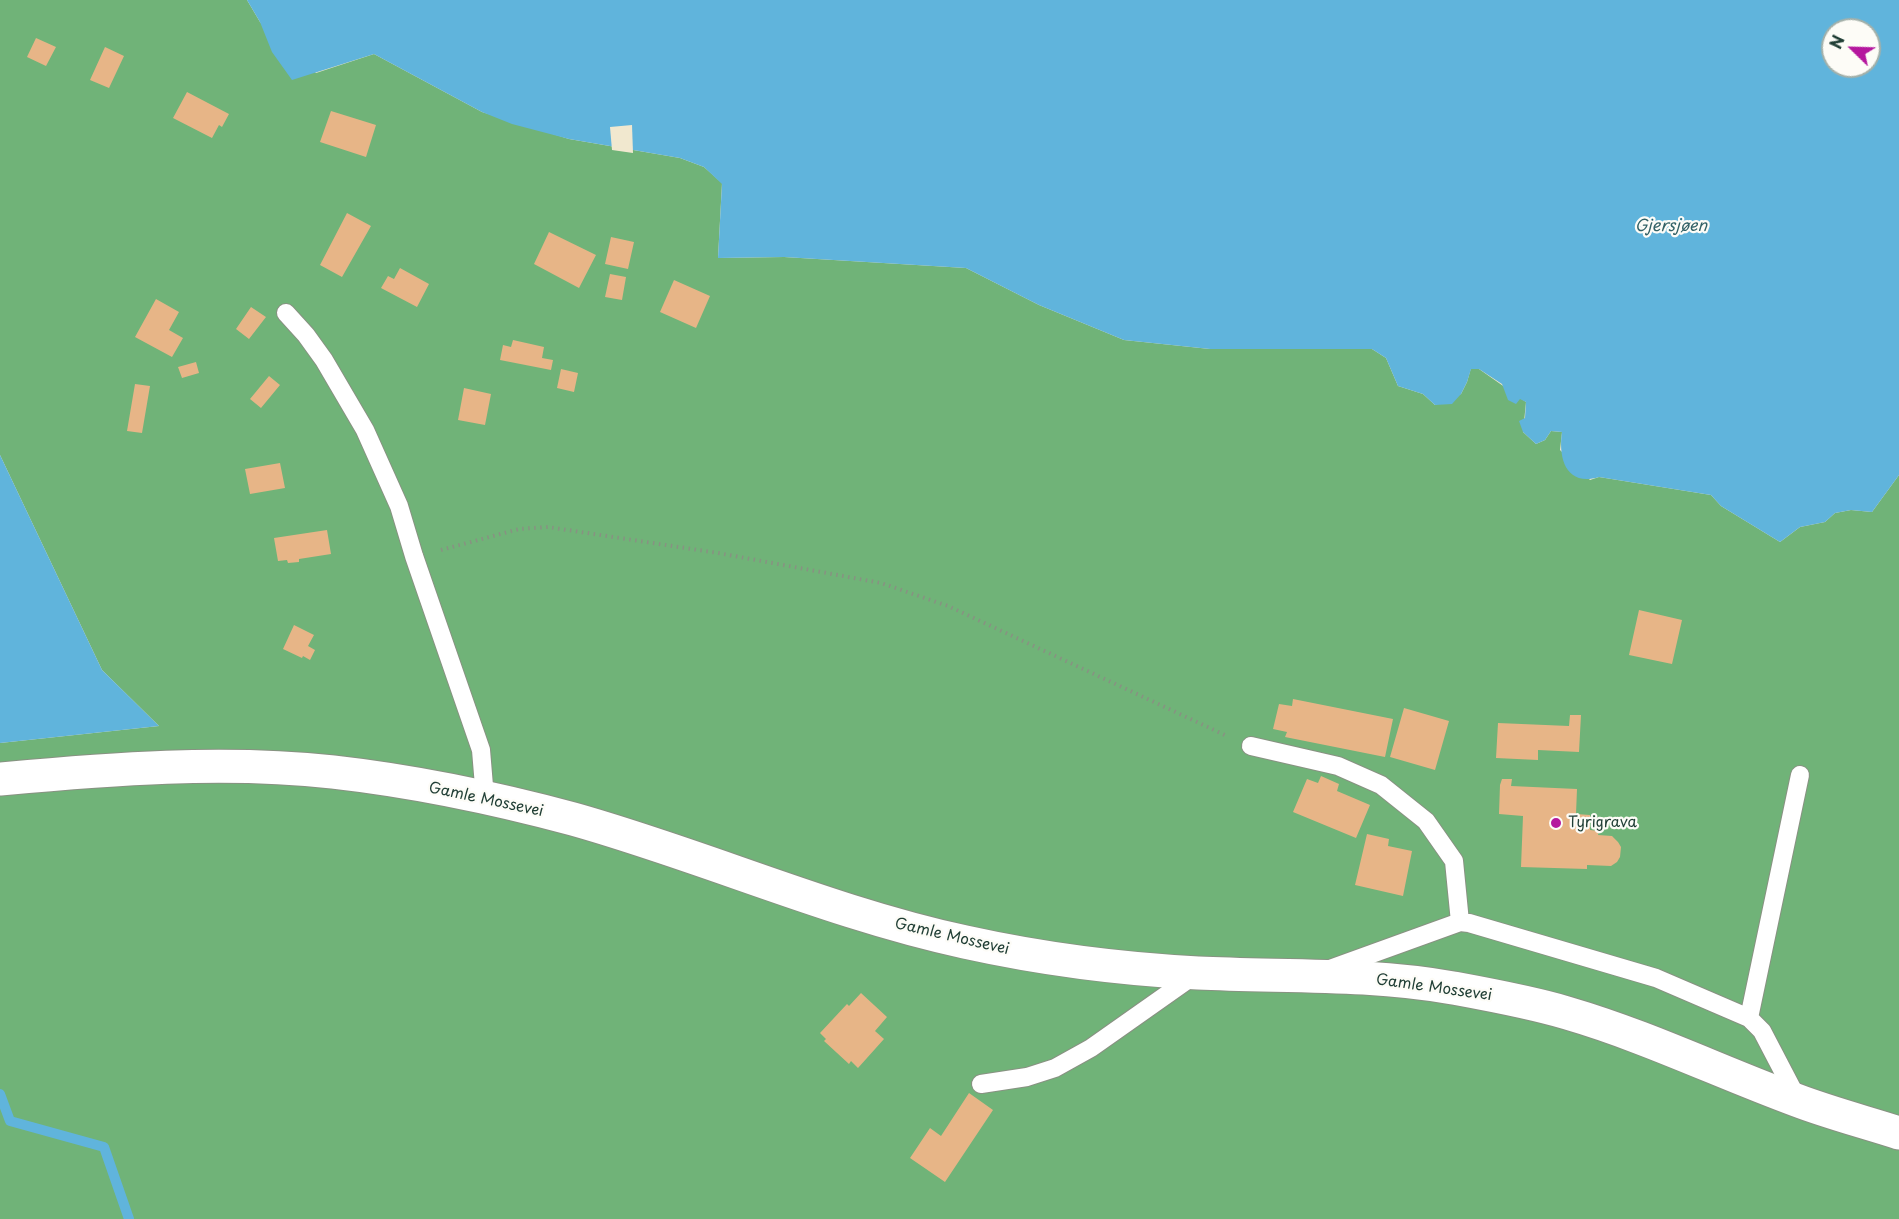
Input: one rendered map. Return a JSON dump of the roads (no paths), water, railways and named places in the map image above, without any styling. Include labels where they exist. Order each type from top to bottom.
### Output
[{"type":"main road","name":"Gamle Mossevei","points":[[0,779],[123,769],[191,767],[268,769],[331,772],[486,798],[574,820],[668,849],[812,900],[945,938],[1032,955],[1111,966],[1198,973],[1386,979],[1448,987],[1566,1012],[1653,1043],[1799,1101],[1899,1133]]},
{"type":"lane","points":[[286,313],[324,360],[365,430],[399,506],[481,750],[486,798]]},
{"type":"lane","points":[[1251,746],[1338,766],[1381,785],[1426,821],[1454,861],[1460,922]]},
{"type":"lane","points":[[1749,1018],[1800,775]]},
{"type":"lane","points":[[1312,976],[1460,922],[1469,923],[1656,978],[1749,1018],[1762,1031],[1799,1101]]},
{"type":"lane","points":[[981,1084],[1027,1077],[1055,1068],[1091,1048],[1198,973]]},
{"type":"water","name":"Gjersjøen","points":[[247,0],[1899,0],[1899,475],[1872,512],[1851,510],[1835,513],[1825,522],[1800,527],[1780,542],[1721,506],[1711,495],[1599,477],[1579,478],[1572,474],[1563,460],[1562,432],[1551,431],[1545,440],[1536,444],[1523,432],[1519,421],[1525,418],[1526,402],[1520,399],[1516,404],[1508,400],[1502,384],[1479,369],[1471,369],[1461,394],[1452,404],[1435,405],[1423,394],[1398,386],[1386,358],[1372,349],[1210,349],[1124,340],[1039,305],[966,268],[784,257],[718,258],[722,184],[704,167],[680,158],[569,139],[512,124],[482,112],[374,54],[292,80],[272,52],[260,22]]},
{"type":"water","points":[[0,455],[102,670],[159,726],[0,743]]},
{"type":"waterway","points":[[0,1094],[10,1121],[104,1147],[129,1219]]},
{"type":"place","name":"Tyrigrava","points":[[1556,823]]}]
